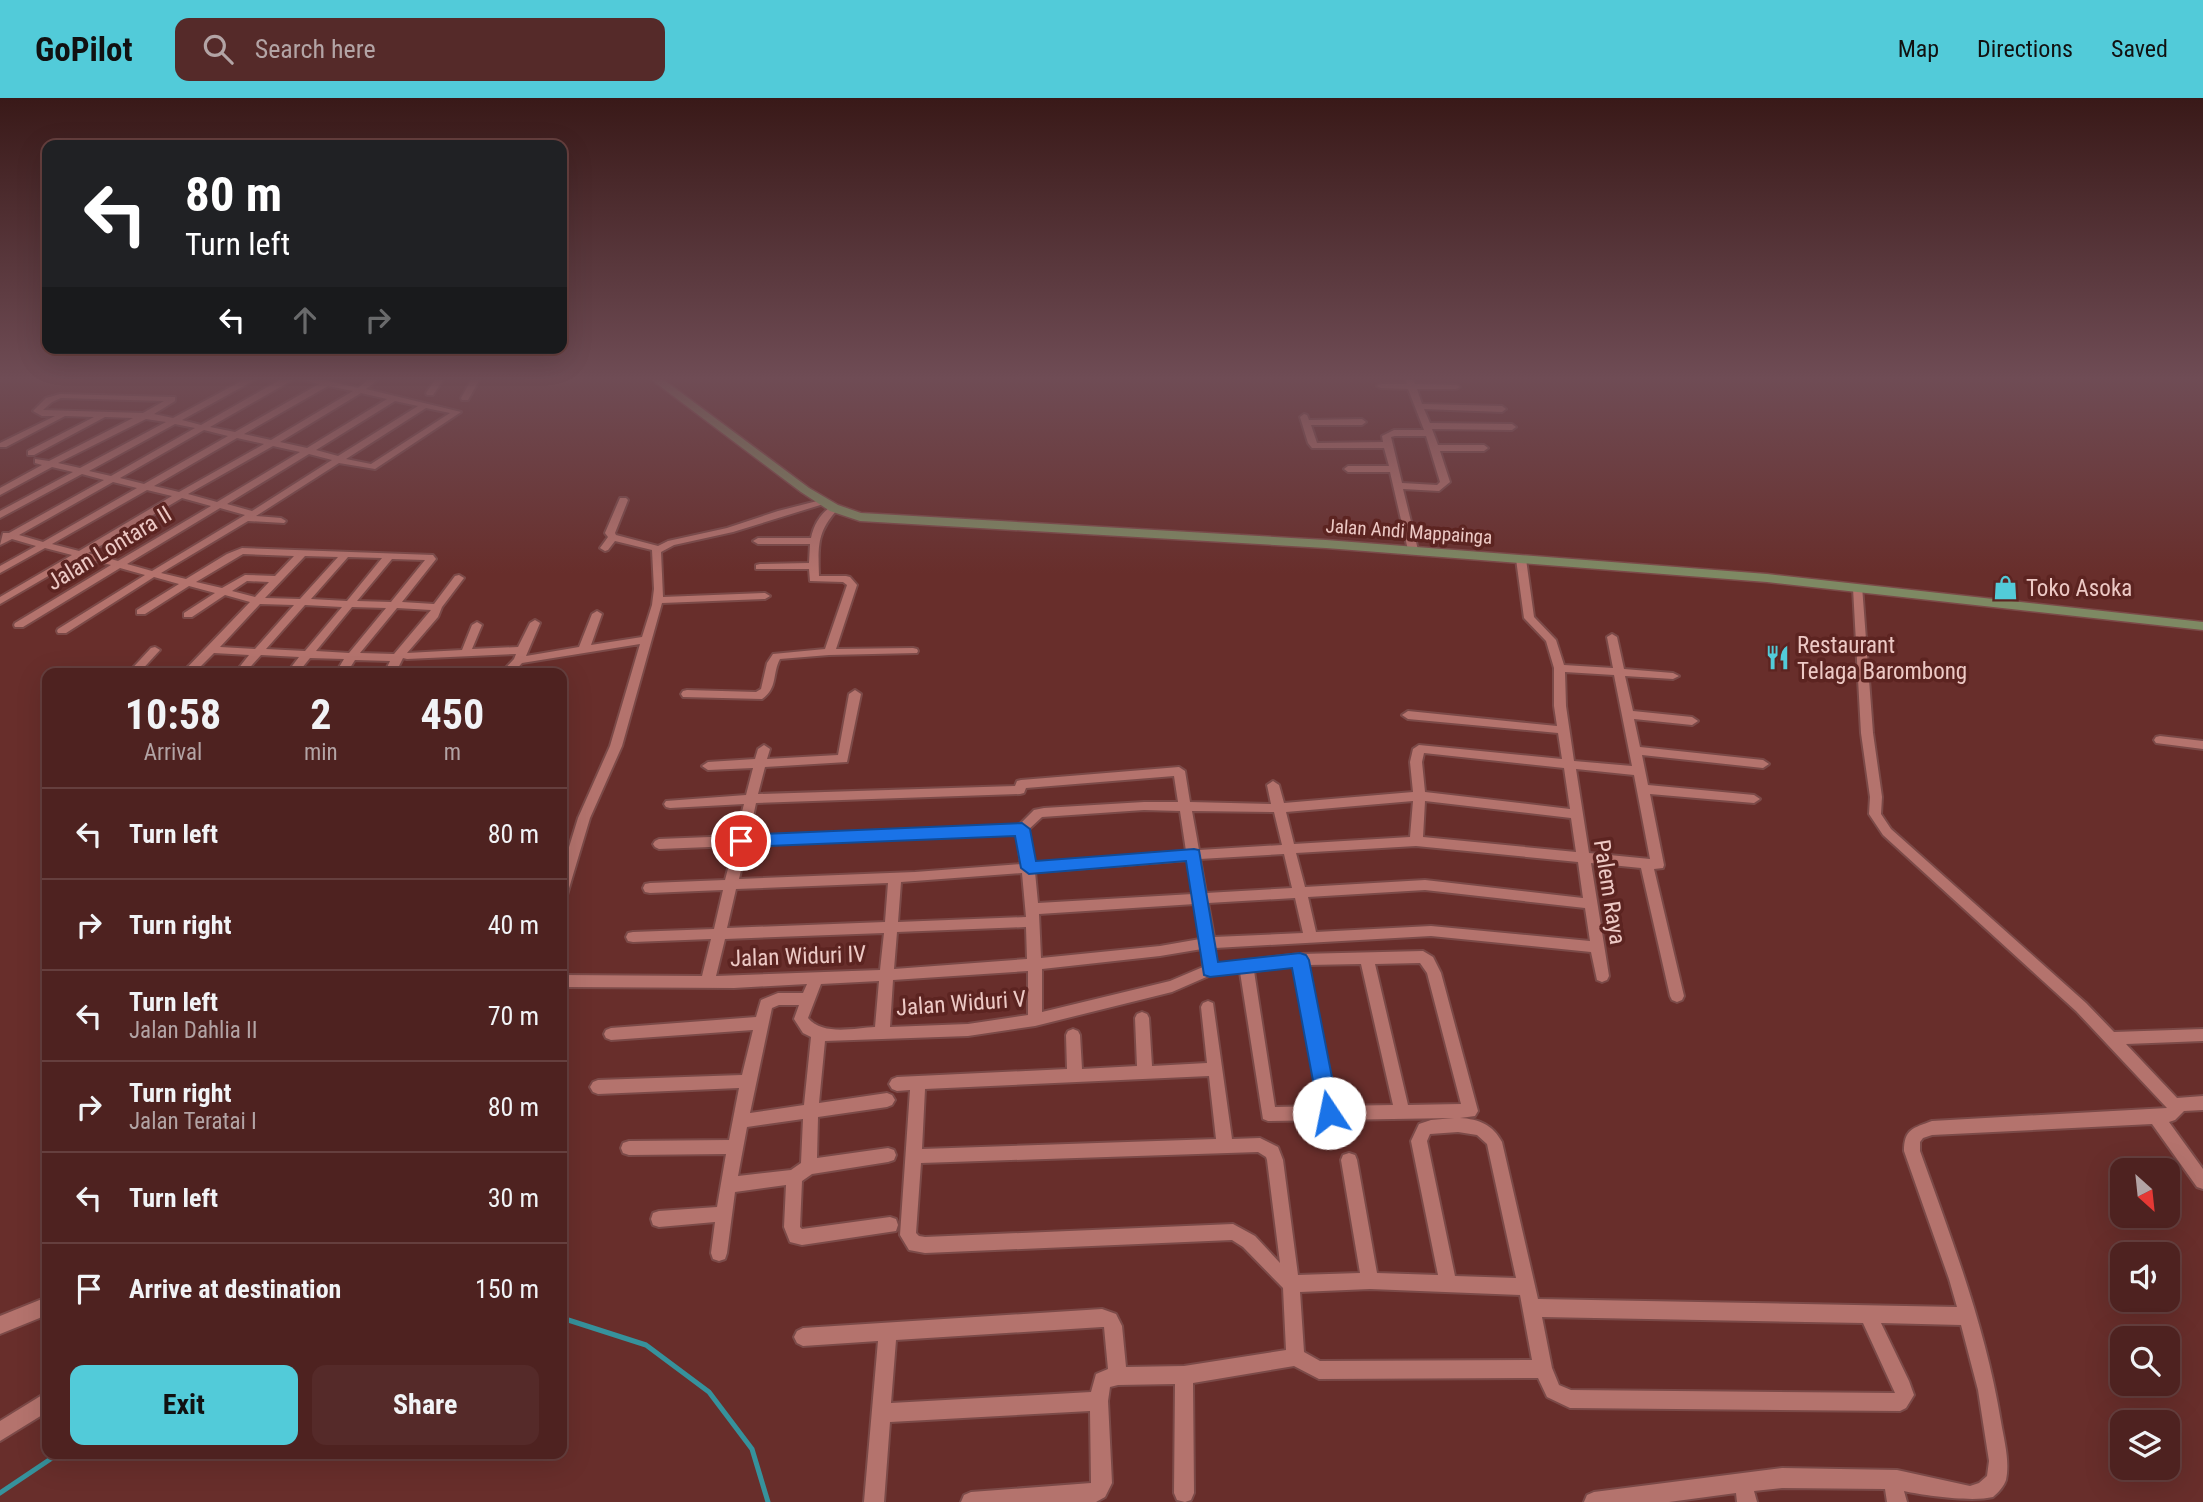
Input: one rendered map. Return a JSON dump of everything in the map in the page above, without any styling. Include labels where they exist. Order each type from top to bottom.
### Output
[{"type":"main road","name":"Jalan Andi Mappainga","points":[[744,443],[830,505],[852,515],[1413,550],[1858,588],[2203,626]]},
{"type":"street","points":[[59,443],[35,457],[51,464],[219,504],[249,516],[281,521]]},
{"type":"street","points":[[0,492],[92,443]]},
{"type":"street","points":[[0,515],[136,443]]},
{"type":"street","points":[[0,542],[5,535],[180,443]]},
{"type":"street","points":[[0,570],[223,443]]},
{"type":"street","points":[[0,601],[272,443]]},
{"type":"street","points":[[275,443],[372,467],[410,443]]},
{"type":"street","points":[[308,451],[322,443]]},
{"type":"street","points":[[62,631],[366,443]]},
{"type":"street","points":[[1314,443],[1315,446],[1388,445],[1413,550]]},
{"type":"street","points":[[1398,486],[1439,488],[1445,485],[1433,443]]},
{"type":"street","points":[[1435,448],[1484,448]]},
{"type":"street","name":"Jalan Lontara II","points":[[19,625],[308,451]]},
{"type":"street","points":[[1348,469],[1393,469]]},
{"type":"street","points":[[624,500],[610,533],[613,537],[657,549],[671,542],[730,530],[781,513],[830,505]]},
{"type":"street","points":[[829,652],[852,583],[846,579],[814,579],[814,541],[830,505]]},
{"type":"street","points":[[5,535],[259,601],[437,607]]},
{"type":"street","points":[[605,548],[613,537]]},
{"type":"street","points":[[758,541],[814,541]]},
{"type":"street","points":[[567,874],[584,818],[616,746],[658,600],[655,555],[657,549]]},
{"type":"street","points":[[141,612],[242,551],[431,558],[345,668]]},
{"type":"street","points":[[192,668],[303,552]]},
{"type":"street","points":[[244,668],[346,554]]},
{"type":"street","points":[[295,668],[390,555]]},
{"type":"street","name":"Palem Raya","points":[[1521,559],[1529,618],[1551,640],[1559,668],[1564,730],[1602,976]]},
{"type":"street","points":[[760,567],[813,566]]},
{"type":"street","points":[[188,615],[245,578],[279,579]]},
{"type":"street","points":[[394,668],[459,578]]},
{"type":"street","points":[[1594,1502],[1782,1478],[1892,1480],[1970,1496],[1986,1491],[1996,1480],[1998,1461],[1987,1390],[1969,1316],[1943,1234],[1912,1151],[1912,1140],[1918,1133],[1932,1128],[2156,1118],[2177,1110],[2066,993],[1876,819],[1867,733],[1858,588]]},
{"type":"street","points":[[658,600],[765,596]]},
{"type":"street","points":[[584,649],[597,614]]},
{"type":"street","points":[[510,668],[521,655],[536,623]]},
{"type":"street","points":[[466,652],[477,625]]},
{"type":"street","points":[[650,888],[915,877],[1416,841],[1657,866],[1659,863],[1612,637]]},
{"type":"street","points":[[211,650],[304,656],[402,657],[466,652],[521,655],[645,640]]},
{"type":"street","points":[[137,668],[155,650]]},
{"type":"street","points":[[687,694],[758,696],[766,691],[776,656],[913,651]]},
{"type":"street","points":[[1559,668],[1674,676]]},
{"type":"street","points":[[708,766],[843,759],[855,694]]},
{"type":"street","points":[[1627,714],[1692,721]]},
{"type":"street","points":[[1408,715],[1564,730]]},
{"type":"street","points":[[2160,740],[2203,745]]},
{"type":"street","points":[[708,982],[764,749]]},
{"type":"street","points":[[1416,841],[1419,796],[1417,751],[1421,749],[1638,771]]},
{"type":"street","points":[[1635,750],[1763,764]]},
{"type":"street","points":[[670,804],[1020,790],[1021,784],[1179,771],[1187,807],[1210,970],[1245,966],[1300,960],[1419,957],[1430,963],[1470,1111],[1268,1114],[1245,966]]},
{"type":"street","points":[[1273,785],[1311,937]]},
{"type":"street","points":[[1643,789],[1754,799]]},
{"type":"street","points":[[659,844],[1022,829],[1038,813],[1044,812],[1132,807],[1277,808],[1419,796],[1576,814]]},
{"type":"street","points":[[1022,829],[1029,868],[1035,964],[1035,1020]]},
{"type":"street","points":[[1647,866],[1677,996]]},
{"type":"street","points":[[883,1031],[895,878]]},
{"type":"street","points":[[633,937],[893,926],[1298,892],[1434,885],[1591,904]]},
{"type":"street","name":"Jalan Widuri IV","points":[[567,981],[708,982],[887,975],[1035,964],[1208,943],[1445,931],[1597,947]]},
{"type":"street","points":[[1300,960],[1329,1113]]},
{"type":"street","points":[[1367,960],[1402,1112]]},
{"type":"street","name":"Jalan Widuri V","points":[[818,1035],[968,1030],[1035,1020],[1172,986],[1210,970]]},
{"type":"street","points":[[809,1167],[818,1035],[804,1026],[801,1019],[816,978]]},
{"type":"street","points":[[719,1253],[722,1214],[766,1004],[770,1001],[807,999]]},
{"type":"street","points":[[1208,1007],[1225,1145]]},
{"type":"street","points":[[1142,1018],[1145,1071]]},
{"type":"street","points":[[611,1034],[760,1024]]},
{"type":"street","points":[[1073,1035],[1075,1074]]},
{"type":"street","points":[[2110,1038],[2203,1035]]},
{"type":"street","points":[[897,1084],[1216,1069]]},
{"type":"street","points":[[598,1087],[748,1081]]},
{"type":"street","points":[[918,1083],[908,1235],[915,1244],[1233,1232],[1249,1240],[1273,1271],[1290,1284],[1370,1281],[1527,1287]]},
{"type":"street","points":[[742,1121],[887,1100]]},
{"type":"street","points":[[2174,1105],[2203,1104]]},
{"type":"street","points":[[2156,1118],[2203,1182]]},
{"type":"street","points":[[1448,1284],[1419,1141],[1424,1129],[1431,1126],[1475,1126],[1486,1129],[1494,1142],[1543,1369],[1553,1391],[1570,1399],[1900,1402],[1905,1395],[1903,1387],[1867,1313]]},
{"type":"street","points":[[913,1156],[1260,1145],[1272,1152],[1290,1284],[1295,1357]]},
{"type":"street","points":[[629,1148],[736,1147]]},
{"type":"street","points":[[728,1185],[794,1177],[809,1167],[888,1155]]},
{"type":"street","points":[[1349,1160],[1370,1281]]},
{"type":"street","points":[[794,1177],[792,1227],[796,1236],[890,1225]]},
{"type":"street","points":[[659,1219],[722,1214]]},
{"type":"street","points":[[0,1325],[42,1308]]},
{"type":"street","points":[[1530,1308],[1969,1316]]},
{"type":"street","points":[[803,1337],[1102,1318],[1110,1320],[1113,1326],[1118,1376]]},
{"type":"street","points":[[874,1502],[888,1331]]},
{"type":"street","points":[[971,1502],[1092,1498],[1102,1483],[1099,1401],[1102,1380],[1118,1376],[1184,1375],[1295,1357],[1320,1370],[1543,1369]]},
{"type":"street","points":[[1184,1375],[1184,1493]]},
{"type":"street","points":[[881,1413],[1099,1401]]},
{"type":"street","points":[[0,1433],[42,1404]]},
{"type":"street","points":[[1892,1480],[1897,1502]]},
{"type":"street","points":[[1743,1483],[1747,1502]]},
{"type":"waterway","points":[[567,1320],[646,1345],[709,1392],[752,1449],[768,1502]]},
{"type":"waterway","points":[[0,1493],[51,1459]]},
{"type":"place","name":"Toko Asoka","points":[[2006,588]]},
{"type":"place","name":"Restaurant Telaga Barombong","points":[[1777,658]]},
{"type":"route","points":[[741,841],[1022,829],[1029,868],[1194,855],[1210,970],[1300,960],[1329,1113]]}]
